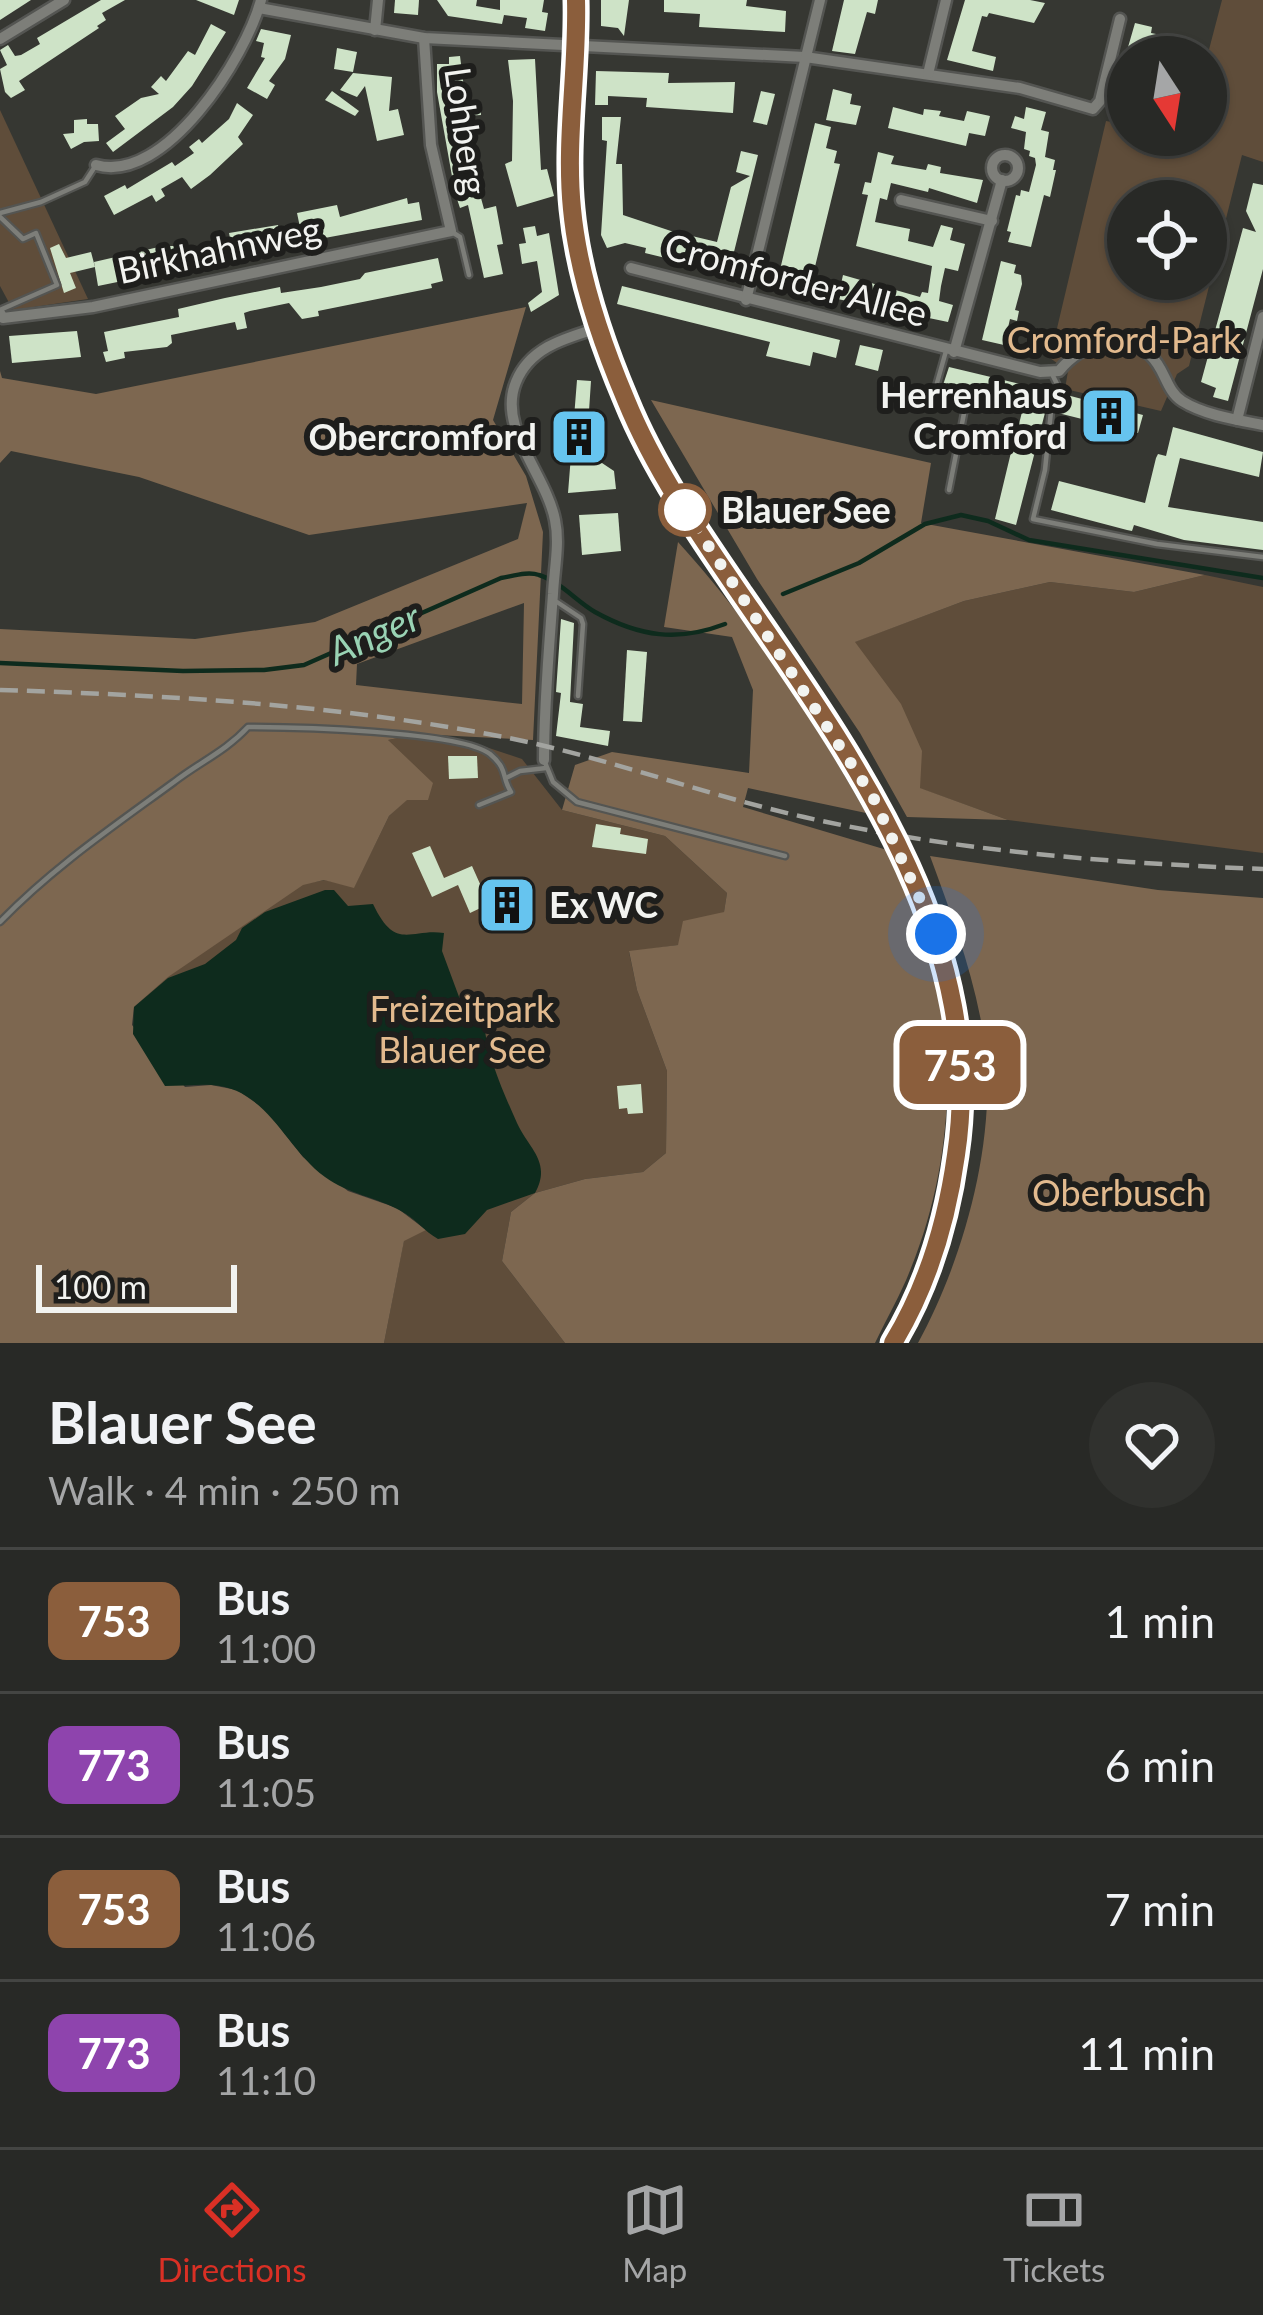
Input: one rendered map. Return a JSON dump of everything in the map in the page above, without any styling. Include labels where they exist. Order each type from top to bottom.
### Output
[{"type":"main road","points":[[577,1],[572,208],[598,328],[627,404],[685,511],[840,744],[897,844],[936,934],[957,1014],[962,1097],[959,1139],[940,1232],[893,1343]]},
{"type":"street","points":[[0,39],[64,0]]},
{"type":"street","points":[[375,30],[378,0]]},
{"type":"street","points":[[746,300],[820,0]]},
{"type":"street","points":[[928,74],[946,0]]},
{"type":"street","points":[[96,165],[109,169],[134,164],[189,122],[241,56],[260,4],[424,38],[805,57],[1020,88],[1094,109],[1120,20]]},
{"type":"street","name":"Lohberg","points":[[424,38],[431,145],[452,231]]},
{"type":"street","points":[[950,351],[1002,181]]},
{"type":"street","points":[[901,200],[992,221]]},
{"type":"street","name":"Birkhahnweg","points":[[0,312],[3,318],[93,308],[452,231]]},
{"type":"street","name":"Cromforder Allee","points":[[631,268],[950,351],[1050,372]]},
{"type":"street","points":[[1237,420],[1263,317]]},
{"type":"street","points":[[545,764],[556,523],[540,474],[515,430],[514,390],[536,354],[560,340],[598,328]]},
{"type":"street","points":[[1050,372],[1059,371],[1085,348],[1127,343],[1151,356],[1176,397],[1263,425]]},
{"type":"lane","points":[[0,312],[58,285],[36,233],[23,239],[0,215],[85,182],[96,165]]},
{"type":"lane","points":[[452,231],[460,237],[469,275]]},
{"type":"lane","name":"Cromforder Allee","points":[[950,351],[935,391],[967,398]]},
{"type":"lane","points":[[1050,372],[1056,393]]},
{"type":"lane","points":[[949,490],[967,398],[1008,408]]},
{"type":"lane","points":[[1051,411],[1045,470],[1033,519],[1157,544],[1263,557]]},
{"type":"lane","points":[[552,596],[583,624],[578,696]]},
{"type":"lane","points":[[0,922],[50,874],[181,776],[222,753],[248,727],[417,736],[470,746],[490,755],[508,777]]},
{"type":"lane","points":[[479,806],[511,792],[508,777],[545,764],[553,782],[577,802],[785,856]]},
{"type":"green space","name":"Cromford-Park","points":[[1222,0],[1263,0],[1263,162],[1242,155],[1227,215],[1227,180],[1107,180],[1107,300],[1206,300],[1189,366],[1177,374],[1161,411],[1065,389],[1068,371],[1050,358],[1106,121],[1107,156],[1227,156],[1227,36],[1213,36]]},
{"type":"green space","points":[[0,110],[88,299],[13,310],[0,286]]},
{"type":"green space","points":[[526,307],[493,420],[526,476],[543,532],[533,740],[417,734],[388,740],[433,783],[428,800],[407,800],[389,816],[354,888],[324,880],[303,885],[168,977],[134,1007],[132,1025],[185,1087],[237,1090],[266,1110],[303,1157],[348,1191],[397,1208],[426,1230],[404,1241],[384,1343],[0,1343],[0,629],[195,639],[315,622],[518,539],[527,503],[309,535],[139,477],[11,451],[0,463],[0,371],[2,378],[96,394]],"holes":[[[524,603],[522,704],[356,685],[357,664]]]},
{"type":"green space","points":[[651,400],[931,463],[921,523],[1205,575],[1134,592],[1050,582],[964,601],[855,642],[901,704],[922,751],[920,788],[1008,820],[907,817],[860,733],[757,579]]},
{"type":"green space","points":[[678,542],[780,672],[866,813],[748,788],[743,807],[887,850],[917,912],[936,975],[947,1059],[943,1145],[925,1228],[875,1343],[565,1343],[502,1261],[511,1212],[535,1193],[585,1179],[643,1172],[666,1153],[667,1071],[637,990],[629,951],[678,945],[683,921],[724,912],[727,893],[665,836],[562,810],[575,765],[612,752],[749,773],[753,690],[732,637],[664,627]]},
{"type":"green space","points":[[1205,575],[1263,587],[1263,853],[1008,820],[919,788],[854,642],[964,601],[1050,582],[1134,592]]},
{"type":"green space","name":"Freizeitpark Blauer See","points":[[417,734],[471,742],[522,759],[562,810],[665,836],[727,893],[724,912],[678,945],[629,952],[637,990],[667,1071],[666,1153],[643,1172],[585,1179],[535,1193],[511,1212],[502,1261],[565,1343],[384,1343],[404,1240],[426,1229],[134,1007],[167,977],[303,884],[325,880],[354,887],[389,816],[407,799],[388,740]]},
{"type":"green space","name":"Oberbusch","points":[[930,856],[1158,890],[1263,898],[1263,1343],[918,1343],[964,1233],[987,1110],[979,1010]]},
{"type":"shaded area","points":[[334,890],[348,906],[373,904],[397,933],[444,933],[442,951],[465,1013],[484,1022],[501,1086],[541,1173],[535,1193],[487,1210],[465,1234],[438,1239],[401,1211],[334,1183],[248,1097],[212,1085],[165,1086],[133,1034],[134,1007],[168,978],[205,964],[265,912]]},
{"type":"building","points":[[0,0],[31,0],[0,20]]},
{"type":"building","points":[[101,0],[125,0],[102,13],[106,20],[99,28],[19,81],[25,90],[11,98],[5,92],[0,69],[7,65],[0,50],[8,45],[15,56],[21,55],[40,44],[37,38]]},
{"type":"building","points":[[196,0],[239,0],[234,15]]},
{"type":"building","points":[[395,0],[419,0],[418,15],[394,13]]},
{"type":"building","points":[[437,0],[477,0],[476,6],[500,10],[500,0],[544,0],[545,31],[525,28],[527,18],[504,15],[502,24],[448,16]]},
{"type":"building","points":[[601,0],[629,0],[624,36],[618,28],[601,26]]},
{"type":"building","points":[[664,0],[747,0],[746,6],[786,11],[785,32],[699,27],[700,14],[664,12]]},
{"type":"building","points":[[844,0],[878,0],[875,14],[867,12],[855,54],[832,51]]},
{"type":"building","points":[[965,0],[1045,3],[1034,23],[989,13],[982,16],[972,51],[996,57],[993,71],[947,60]]},
{"type":"building","points":[[1135,23],[1152,27],[1151,33],[1156,34],[1155,36],[1131,36]]},
{"type":"building","points":[[211,24],[226,32],[192,86],[173,107],[113,152],[106,143],[125,129],[115,116],[141,98],[159,94],[151,87],[161,76],[166,81],[188,51],[195,55]]},
{"type":"building","points":[[261,29],[291,35],[285,59],[269,81],[275,85],[267,99],[247,88],[265,58],[261,57],[264,43],[256,41]]},
{"type":"building","points":[[337,48],[357,52],[353,72],[334,69]]},
{"type":"building","points":[[460,56],[466,104],[480,103],[481,115],[464,116],[466,154],[475,152],[484,209],[496,206],[503,244],[497,245],[503,274],[484,278],[468,205],[460,208],[455,193],[437,92],[437,64],[449,64],[449,57]]},
{"type":"building","points":[[535,59],[541,170],[547,169],[554,196],[517,207],[505,164],[512,161],[508,60]]},
{"type":"building","points":[[596,71],[669,73],[668,83],[735,82],[733,113],[646,107],[647,98],[608,96],[608,105],[595,105]]},
{"type":"building","points":[[353,73],[392,77],[389,111],[398,109],[404,135],[377,141],[365,86],[357,97],[340,90]]},
{"type":"building","points":[[833,89],[852,94],[850,104],[861,106],[856,125],[826,120]]},
{"type":"building","points":[[332,91],[359,111],[355,116],[325,100]]},
{"type":"building","points":[[761,91],[775,94],[767,125],[753,122]]},
{"type":"building","points":[[237,103],[253,115],[238,137],[243,144],[210,175],[191,189],[182,177],[161,189],[165,196],[156,202],[152,195],[114,215],[104,196],[194,153],[189,147],[199,139],[202,143],[229,119]]},
{"type":"building","points":[[893,107],[923,115],[924,109],[941,111],[939,116],[964,121],[967,111],[990,116],[985,136],[969,133],[966,146],[888,128]]},
{"type":"building","points":[[1026,107],[1046,112],[1041,130],[1049,132],[1045,157],[1055,160],[1056,170],[1050,197],[1044,195],[1031,247],[1008,242],[1011,232],[1007,231],[1016,195],[1021,190],[1029,192],[1036,165],[1024,149],[1026,132],[1011,128],[1015,116],[1024,119]]},
{"type":"building","points":[[602,117],[621,117],[616,164],[622,164],[623,215],[671,231],[717,242],[731,187],[750,176],[736,172],[741,151],[758,155],[732,260],[714,255],[711,269],[645,253],[646,248],[625,243],[607,248],[601,235],[607,141],[602,140]]},
{"type":"building","points":[[87,119],[87,124],[98,124],[99,141],[71,149],[63,134],[74,133],[74,120]]},
{"type":"building","points":[[815,123],[831,127],[826,148],[837,151],[834,163],[840,164],[812,279],[841,284],[843,275],[920,297],[928,293],[932,266],[856,246],[868,195],[862,194],[865,182],[871,183],[878,152],[894,156],[891,164],[926,170],[928,164],[941,167],[940,173],[983,180],[977,203],[929,188],[928,192],[891,183],[887,200],[880,198],[875,222],[910,229],[908,241],[933,247],[941,225],[953,228],[950,240],[965,244],[958,271],[945,268],[941,286],[939,301],[953,305],[948,322],[799,291],[800,285],[779,274]]},
{"type":"building","points":[[1253,183],[1263,185],[1263,269],[1228,401],[1213,397],[1216,388],[1201,382],[1243,228],[1256,232],[1246,211]]},
{"type":"building","points":[[407,198],[408,204],[419,202],[422,220],[303,242],[297,213],[337,205],[340,217]]},
{"type":"building","points":[[278,225],[283,248],[98,286],[94,262],[163,246],[175,246],[177,254],[220,245],[219,240],[230,238],[229,233]]},
{"type":"building","points":[[535,226],[537,236],[549,233],[559,295],[531,312],[528,303],[542,292],[537,261],[522,264],[519,244],[526,243],[523,228]]},
{"type":"building","points":[[59,244],[66,258],[91,252],[95,267],[70,273],[76,288],[64,293],[50,248]]},
{"type":"building","points":[[438,258],[443,281],[431,284],[432,288],[318,311],[319,316],[302,319],[289,303],[244,313],[247,328],[237,330],[235,322],[171,335],[167,347],[124,352],[125,358],[106,362],[103,352],[108,351],[104,332],[179,317],[178,309],[280,287],[281,293],[321,287]]},
{"type":"building","points":[[1001,261],[1016,265],[1014,273],[1021,275],[1022,284],[1017,321],[1010,319],[1004,345],[982,340]]},
{"type":"building","points":[[622,286],[840,340],[836,358],[813,352],[810,366],[766,356],[770,342],[617,304]]},
{"type":"building","points":[[77,331],[81,357],[12,363],[9,336]]},
{"type":"building","points":[[860,345],[883,350],[878,371],[855,365]]},
{"type":"building","points":[[949,367],[1049,391],[1054,399],[1063,394],[1143,415],[1138,433],[1097,427],[1098,423],[1058,413],[1056,406],[1047,405],[1016,525],[995,519],[1013,444],[1006,442],[1009,430],[1017,432],[1024,404],[943,385]]},
{"type":"building","name":"Obercromford","points":[[577,380],[591,381],[586,456],[614,471],[616,489],[568,493]]},
{"type":"building","points":[[1173,427],[1263,452],[1259,477],[1180,458],[1168,507],[1263,522],[1263,550],[1184,540],[1134,525],[1132,531],[1051,510],[1059,481],[1145,503],[1156,458],[1166,456]]},
{"type":"building","points":[[618,513],[621,551],[582,555],[579,515]]},
{"type":"building","points":[[561,619],[574,623],[570,702],[583,704],[580,727],[610,731],[608,746],[556,736]]},
{"type":"building","points":[[627,650],[647,652],[642,722],[623,721]]},
{"type":"building","points":[[448,756],[477,756],[478,778],[449,779]]},
{"type":"building","points":[[596,824],[648,839],[646,854],[592,847]]},
{"type":"building","points":[[430,846],[444,878],[472,866],[489,904],[470,913],[458,885],[432,897],[412,853]]},
{"type":"building","name":"Ex WC","points":[[523,891],[528,902],[491,919],[486,907]]},
{"type":"building","points":[[641,1084],[643,1113],[619,1109],[617,1086]]},
{"type":"waterway","name":"Anger","points":[[783,594],[859,563],[925,524],[961,515],[988,521],[1029,540],[1263,578]]},
{"type":"waterway","name":"Anger","points":[[0,663],[183,671],[304,665],[501,578],[525,574],[547,578],[595,612],[644,632],[675,635],[725,624]]},
{"type":"railway","points":[[0,690],[245,703],[367,715],[488,734],[764,807],[917,839],[1032,854],[1263,869]]},
{"type":"bus line","name":"753","points":[[576,0],[572,208],[598,328],[627,404],[685,511],[873,797],[918,889],[955,1000],[962,1110],[952,1185],[928,1269],[893,1343]]},
{"type":"place","name":"Herrenhaus Cromford","points":[[1109,416]]},
{"type":"place","name":"Obercromford","points":[[579,437]]},
{"type":"place","name":"Blauer See","points":[[685,510]]},
{"type":"place","name":"Ex WC","points":[[507,905]]},
{"type":"route","points":[[685,510],[873,797],[936,934]]}]
